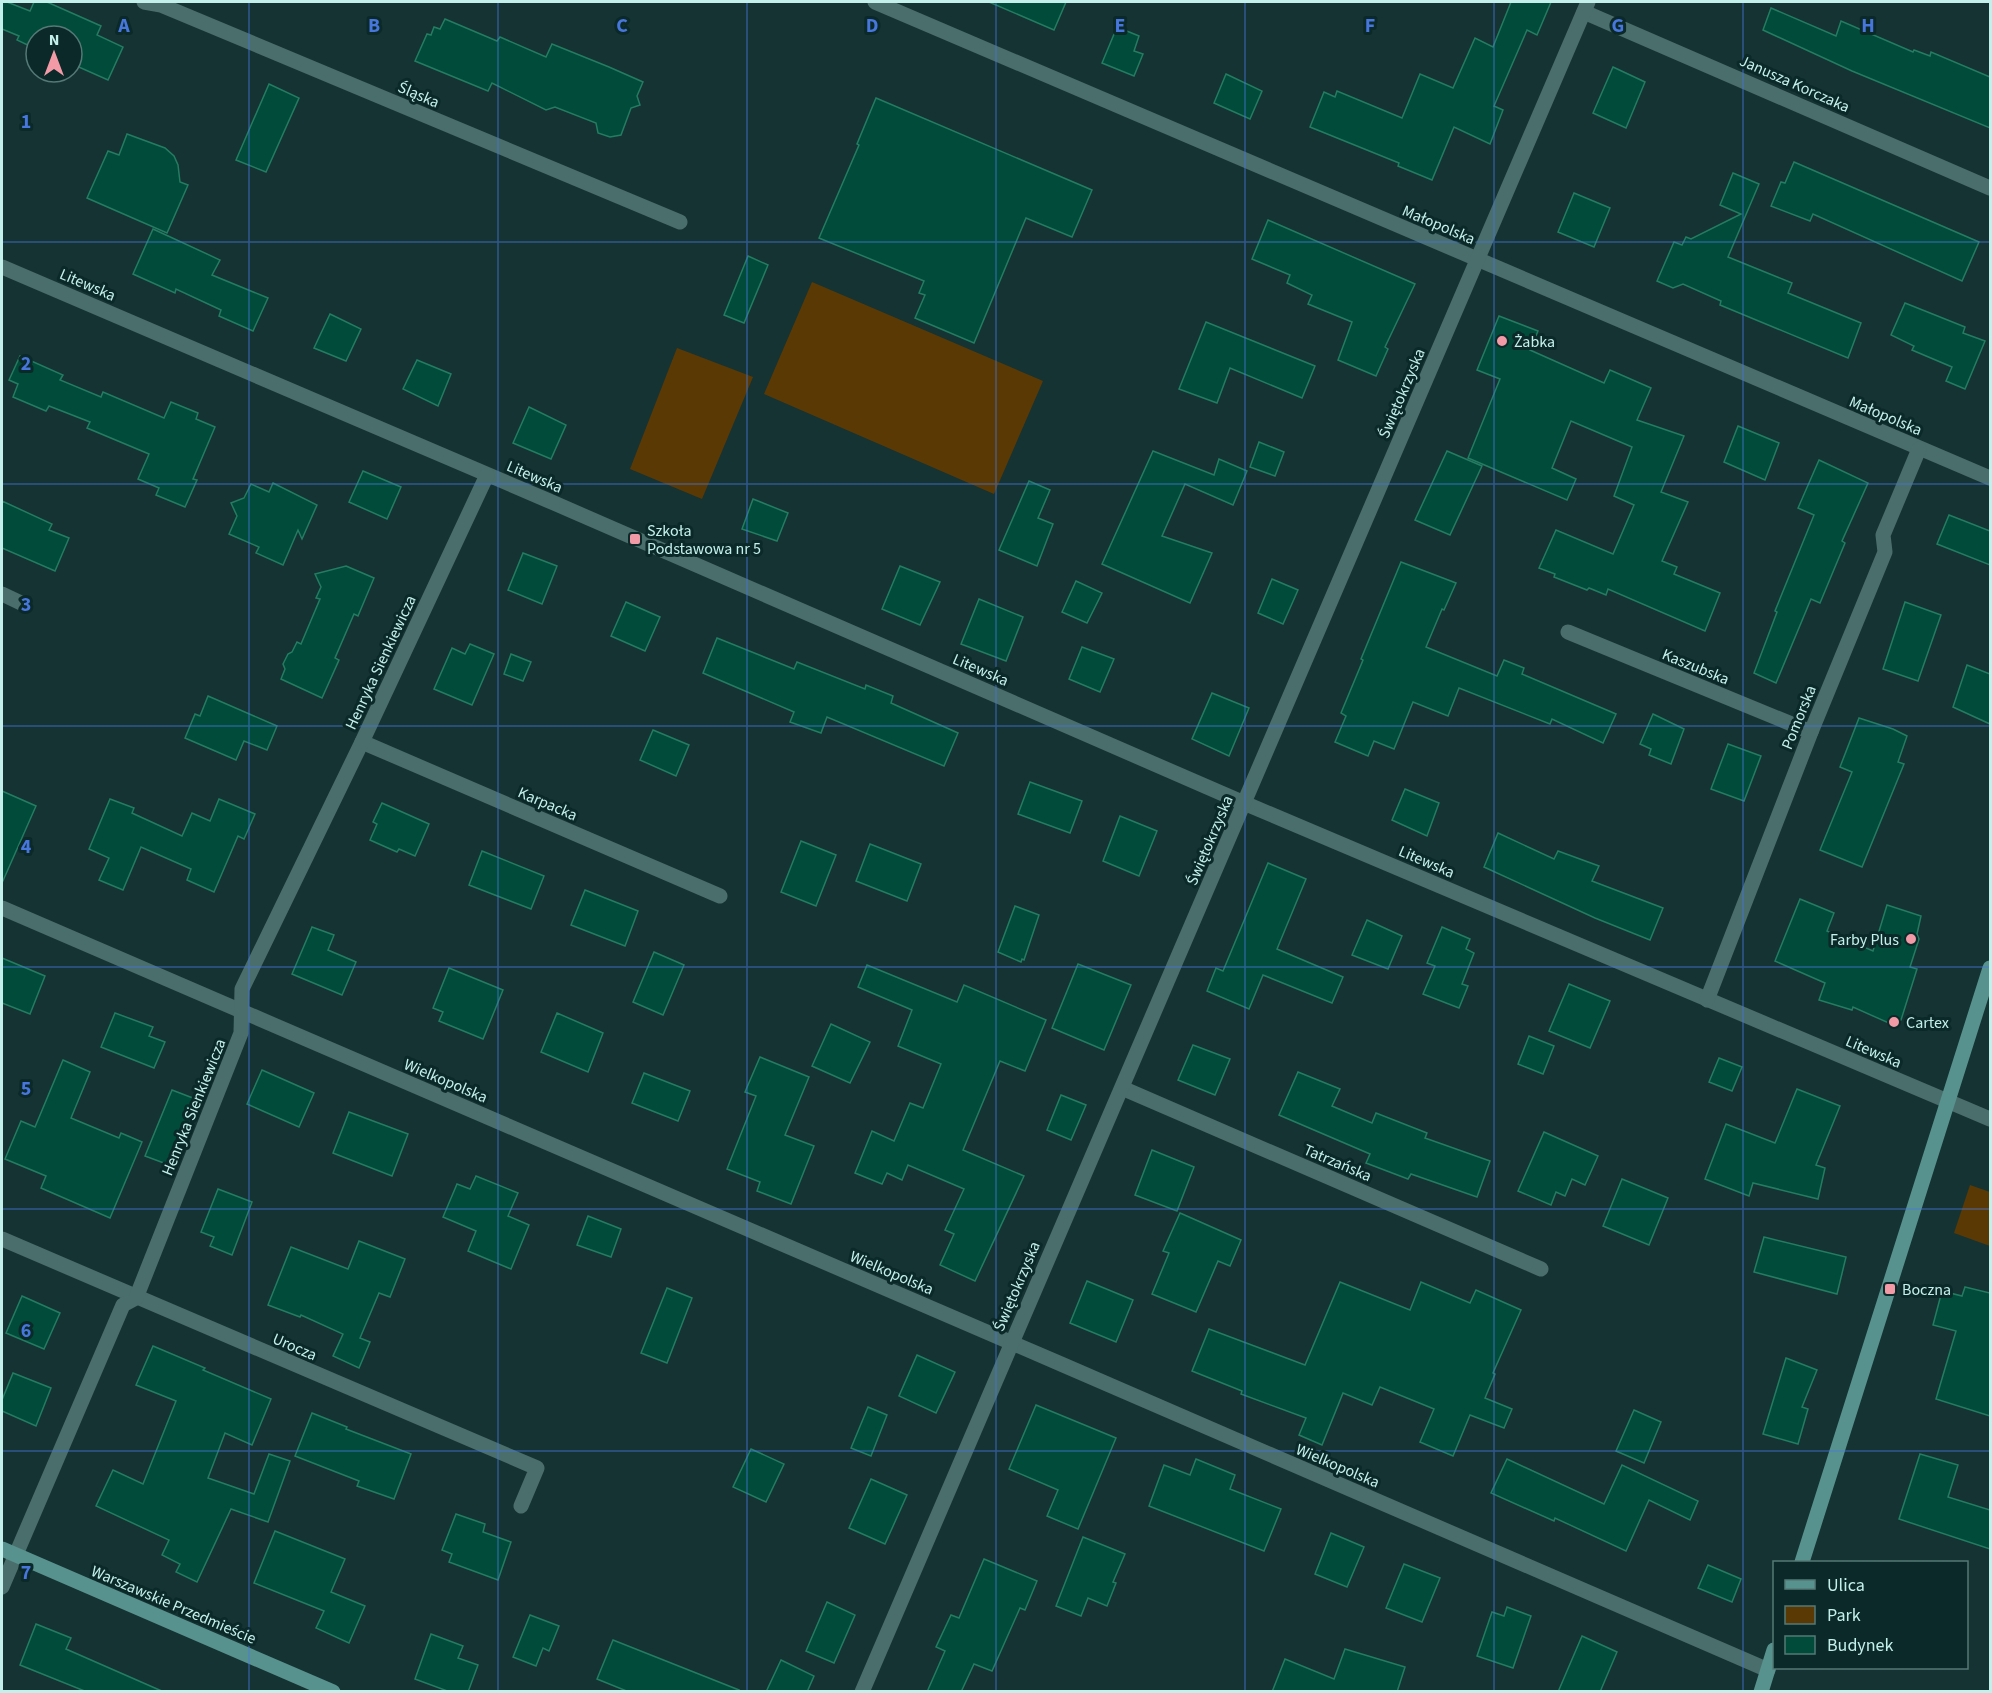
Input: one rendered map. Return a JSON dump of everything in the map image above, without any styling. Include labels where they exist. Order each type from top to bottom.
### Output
[{"type":"street","name":"Śląska","points":[[144,2],[172,10],[680,222]]},
{"type":"street","name":"Małopolska","points":[[874,2],[1990,478]]},
{"type":"street","name":"Świętokrzyska","points":[[862,1692],[1586,7]]},
{"type":"street","name":"Janusza Korczaka","points":[[1586,7],[1990,188]]},
{"type":"street","name":"Litewska","points":[[2,267],[1244,803],[1990,1119]]},
{"type":"street","name":"Pomorska","points":[[1707,1000],[1811,732],[1885,552],[1883,535],[1919,449]]},
{"type":"street","name":"Henryka Sienkiewicza","points":[[2,1587],[8,1552],[123,1305],[136,1298],[241,1033],[242,989],[362,742],[487,475]]},
{"type":"street","points":[[2,594],[21,603]]},
{"type":"street","name":"Kaszubska","points":[[1568,632],[1811,732]]},
{"type":"street","name":"Karpacka","points":[[362,742],[720,896]]},
{"type":"street","name":"Wielkopolska","points":[[2,908],[1768,1670]]},
{"type":"street","points":[[1803,1561],[1990,968]]},
{"type":"street","name":"Tatrzańska","points":[[1122,1088],[1541,1269]]},
{"type":"street","name":"Urocza","points":[[2,1239],[537,1468],[521,1506]]},
{"type":"street","name":"Warszawskie Przedmieście","points":[[8,1552],[333,1692]]},
{"type":"street","points":[[1761,1692],[1773,1653]]},
{"type":"green space","points":[[812,282],[1043,381],[994,494],[764,394]]},
{"type":"green space","points":[[677,348],[753,377],[702,499],[630,469]]},
{"type":"green space","points":[[1970,1185],[1990,1192],[1990,1246],[1954,1233]]},
{"type":"building","points":[[2,2],[30,11],[34,2],[47,2],[101,26],[97,35],[123,47],[108,80],[84,69],[84,24],[24,24],[24,43],[17,40],[19,36],[2,29]]},
{"type":"building","points":[[989,2],[1066,2],[1054,30]]},
{"type":"building","points":[[1511,2],[1551,2],[1537,35],[1527,30],[1494,106],[1503,110],[1490,144],[1454,127],[1432,180],[1398,166],[1399,163],[1310,127],[1324,92],[1335,97],[1337,91],[1402,118],[1420,74],[1453,88],[1475,38],[1493,47]]},
{"type":"building","points":[[1771,8],[1836,36],[1841,21],[1913,52],[1914,50],[1930,56],[1931,52],[1990,77],[1990,128],[1852,71],[1763,30]]},
{"type":"building","points":[[445,19],[497,41],[500,37],[546,57],[552,44],[609,67],[643,82],[637,96],[640,105],[631,108],[621,135],[610,137],[598,133],[596,123],[555,107],[546,110],[492,83],[488,91],[415,61],[427,34],[431,35],[434,27],[440,29]]},
{"type":"building","points":[[1117,27],[1139,36],[1134,51],[1143,54],[1134,76],[1102,63]]},
{"type":"building","points":[[1613,67],[1645,82],[1626,128],[1593,113]]},
{"type":"building","points":[[1226,74],[1262,91],[1250,119],[1214,103]]},
{"type":"building","points":[[269,84],[299,98],[266,172],[236,160]]},
{"type":"building","points":[[876,98],[1092,190],[1072,237],[1026,218],[974,343],[915,318],[925,295],[919,293],[924,281],[819,238],[859,145],[857,144]]},
{"type":"building","points":[[127,134],[165,148],[174,156],[178,165],[180,182],[188,185],[167,233],[87,198],[108,151],[119,155]]},
{"type":"building","points":[[1794,162],[1979,242],[1962,281],[1813,214],[1810,221],[1771,206],[1781,182],[1785,183]]},
{"type":"building","points":[[1733,173],[1759,184],[1728,257],[1792,283],[1788,293],[1861,323],[1848,358],[1720,305],[1721,301],[1683,284],[1673,288],[1657,281],[1674,242],[1682,245],[1686,237],[1691,239],[1741,214],[1720,205]]},
{"type":"building","points":[[1574,193],[1610,208],[1594,247],[1558,232]]},
{"type":"building","points":[[1268,220],[1415,284],[1385,347],[1388,349],[1376,376],[1338,360],[1352,322],[1308,304],[1312,295],[1287,283],[1290,275],[1252,259]]},
{"type":"building","points":[[153,229],[220,260],[212,275],[268,298],[253,331],[219,316],[221,310],[176,289],[175,293],[133,274]]},
{"type":"building","points":[[748,256],[768,265],[744,323],[724,315]]},
{"type":"building","points":[[1905,303],[1965,327],[1963,333],[1985,341],[1965,389],[1946,381],[1952,367],[1912,350],[1914,346],[1891,335]]},
{"type":"building","points":[[330,314],[361,329],[346,361],[314,348]]},
{"type":"building","points":[[1499,316],[1538,331],[1530,350],[1604,383],[1610,370],[1651,388],[1637,420],[1684,436],[1661,492],[1688,502],[1662,561],[1677,567],[1674,574],[1720,593],[1705,631],[1608,589],[1606,595],[1589,588],[1587,590],[1554,577],[1555,574],[1539,568],[1556,530],[1613,554],[1634,505],[1614,496],[1632,447],[1571,421],[1552,468],[1576,479],[1567,500],[1468,458],[1500,379],[1477,370]]},
{"type":"building","points":[[1206,322],[1315,366],[1302,398],[1230,368],[1217,403],[1179,389]]},
{"type":"building","points":[[20,356],[63,375],[60,380],[101,397],[103,392],[164,418],[171,402],[198,413],[196,419],[215,427],[193,479],[197,480],[185,507],[156,495],[159,488],[138,479],[149,454],[87,428],[90,422],[49,406],[46,411],[13,397],[18,384],[9,380]]},
{"type":"building","points":[[417,360],[451,374],[438,406],[403,389]]},
{"type":"building","points":[[529,407],[566,425],[551,459],[513,443]]},
{"type":"building","points":[[1738,426],[1779,443],[1765,480],[1724,462]]},
{"type":"building","points":[[1259,442],[1284,452],[1275,476],[1250,467]]},
{"type":"building","points":[[1153,451],[1214,475],[1219,459],[1247,471],[1233,505],[1185,484],[1162,536],[1212,553],[1190,603],[1102,564]]},
{"type":"building","points":[[1447,451],[1482,466],[1450,535],[1415,520]]},
{"type":"building","points":[[1819,460],[1868,483],[1842,541],[1845,543],[1820,603],[1811,599],[1776,683],[1754,673],[1777,612],[1775,611],[1814,515],[1798,508]]},
{"type":"building","points":[[363,471],[401,487],[387,519],[349,502]]},
{"type":"building","points":[[1029,481],[1050,490],[1038,518],[1053,524],[1037,566],[999,550]]},
{"type":"building","points":[[273,483],[317,505],[302,539],[298,530],[283,565],[256,553],[259,547],[229,534],[237,516],[231,503],[244,498],[251,484],[269,492]]},
{"type":"building","points":[[753,499],[788,513],[777,541],[742,529]]},
{"type":"building","points":[[2,501],[52,524],[49,530],[69,538],[55,571],[2,548]]},
{"type":"building","points":[[1949,515],[1990,531],[1990,565],[1937,544]]},
{"type":"building","points":[[523,553],[557,566],[542,604],[508,590]]},
{"type":"building","points":[[1401,562],[1456,583],[1426,647],[1497,676],[1504,660],[1524,668],[1522,674],[1616,714],[1603,743],[1552,719],[1550,724],[1459,688],[1448,716],[1413,702],[1394,749],[1374,741],[1368,756],[1335,742],[1346,716],[1341,713]]},
{"type":"building","points":[[346,566],[374,578],[358,616],[354,614],[335,658],[339,660],[322,698],[281,679],[285,669],[283,664],[297,642],[301,644],[320,599],[316,598],[321,587],[315,574]]},
{"type":"building","points":[[900,566],[940,582],[920,625],[882,609]]},
{"type":"building","points":[[1272,579],[1298,590],[1283,624],[1258,613]]},
{"type":"building","points":[[1076,581],[1102,593],[1087,623],[1062,612]]},
{"type":"building","points":[[979,599],[1023,617],[1006,661],[961,644]]},
{"type":"building","points":[[626,602],[660,617],[645,651],[611,636]]},
{"type":"building","points":[[1905,602],[1941,615],[1918,681],[1883,669]]},
{"type":"building","points":[[717,638],[794,669],[797,662],[865,689],[866,685],[893,696],[891,703],[958,733],[944,766],[827,717],[821,733],[790,722],[794,712],[703,673]]},
{"type":"building","points":[[470,644],[494,654],[472,705],[434,689],[452,648],[465,654]]},
{"type":"building","points":[[1082,647],[1114,659],[1100,692],[1069,679]]},
{"type":"building","points":[[511,654],[531,662],[523,681],[504,674]]},
{"type":"building","points":[[1967,665],[1990,674],[1990,724],[1953,707]]},
{"type":"building","points":[[1212,693],[1249,708],[1229,756],[1192,739]]},
{"type":"building","points":[[208,696],[277,726],[267,750],[244,741],[236,760],[185,738],[195,714],[200,716]]},
{"type":"building","points":[[1653,714],[1684,729],[1671,764],[1649,755],[1651,749],[1640,744]]},
{"type":"building","points":[[1859,718],[1907,736],[1898,762],[1904,764],[1862,867],[1820,850],[1852,772],[1840,767]]},
{"type":"building","points":[[653,730],[689,745],[676,776],[640,760]]},
{"type":"building","points":[[1728,744],[1761,756],[1744,801],[1711,789]]},
{"type":"building","points":[[1030,782],[1082,801],[1070,833],[1018,814]]},
{"type":"building","points":[[1405,789],[1439,803],[1427,836],[1392,820]]},
{"type":"building","points":[[2,791],[36,806],[2,883]]},
{"type":"building","points":[[110,799],[134,808],[132,813],[182,836],[192,813],[210,821],[219,799],[255,814],[244,839],[238,836],[214,892],[187,880],[191,869],[141,847],[123,890],[99,880],[109,858],[89,849]]},
{"type":"building","points":[[382,803],[429,824],[415,856],[399,849],[397,852],[370,840],[377,824],[373,822]]},
{"type":"building","points":[[1120,816],[1157,831],[1139,876],[1103,861]]},
{"type":"building","points":[[1498,833],[1554,859],[1558,851],[1599,866],[1592,881],[1663,908],[1650,940],[1595,918],[1484,867]]},
{"type":"building","points":[[801,841],[836,855],[816,906],[781,892]]},
{"type":"building","points":[[870,844],[921,864],[907,901],[856,881]]},
{"type":"building","points":[[482,851],[544,876],[531,909],[469,885]]},
{"type":"building","points":[[1268,863],[1306,879],[1277,949],[1343,977],[1332,1003],[1263,975],[1249,1009],[1207,991],[1216,968],[1223,971]]},
{"type":"building","points":[[585,890],[638,911],[625,946],[571,925]]},
{"type":"building","points":[[1800,899],[1834,913],[1827,931],[1873,951],[1887,905],[1921,916],[1917,934],[1919,939],[1910,967],[1917,969],[1901,1020],[1891,1024],[1853,1007],[1852,1010],[1819,1000],[1825,983],[1775,961]]},
{"type":"building","points":[[1015,906],[1039,915],[1024,960],[1022,959],[1021,962],[998,952]]},
{"type":"building","points":[[1367,920],[1402,936],[1388,969],[1352,955]]},
{"type":"building","points":[[312,927],[334,935],[328,950],[356,962],[342,995],[292,974]]},
{"type":"building","points":[[1442,927],[1470,939],[1466,949],[1474,953],[1462,984],[1468,986],[1459,1008],[1423,994],[1435,966],[1427,963]]},
{"type":"building","points":[[654,952],[684,965],[663,1015],[633,1002]]},
{"type":"building","points":[[2,958],[45,976],[30,1014],[2,1003]]},
{"type":"building","points":[[1078,964],[1131,985],[1104,1050],[1052,1028]]},
{"type":"building","points":[[867,965],[957,1002],[964,985],[1046,1020],[1025,1071],[1000,1061],[963,1150],[1024,1176],[975,1281],[940,1265],[954,1234],[945,1230],[964,1189],[908,1165],[902,1180],[887,1173],[882,1184],[855,1173],[872,1131],[894,1141],[910,1103],[923,1108],[941,1064],[898,1046],[912,1010],[858,987]]},
{"type":"building","points":[[449,968],[503,990],[483,1039],[439,1021],[443,1012],[433,1008]]},
{"type":"building","points":[[1569,984],[1610,1001],[1590,1048],[1549,1031]]},
{"type":"building","points":[[115,1013],[153,1027],[149,1036],[165,1042],[154,1068],[101,1047]]},
{"type":"building","points":[[557,1013],[603,1033],[588,1072],[541,1052]]},
{"type":"building","points":[[831,1024],[870,1042],[850,1083],[812,1066]]},
{"type":"building","points":[[1529,1036],[1554,1046],[1543,1074],[1518,1064]]},
{"type":"building","points":[[1193,1045],[1230,1059],[1215,1095],[1178,1080]]},
{"type":"building","points":[[760,1057],[809,1077],[785,1135],[814,1146],[791,1204],[757,1191],[760,1182],[727,1169],[756,1096],[745,1092]]},
{"type":"building","points":[[1719,1058],[1742,1067],[1732,1091],[1709,1082]]},
{"type":"building","points":[[63,1060],[90,1072],[71,1118],[119,1138],[121,1133],[142,1142],[110,1218],[41,1188],[46,1176],[5,1159],[21,1121],[35,1127]]},
{"type":"building","points":[[262,1070],[314,1093],[299,1127],[247,1104]]},
{"type":"building","points":[[1298,1072],[1340,1089],[1332,1106],[1372,1123],[1376,1113],[1427,1133],[1425,1138],[1490,1161],[1477,1197],[1411,1174],[1408,1179],[1366,1163],[1370,1154],[1279,1115]]},
{"type":"building","points":[[644,1073],[690,1091],[678,1121],[632,1103]]},
{"type":"building","points":[[1797,1089],[1840,1106],[1816,1165],[1825,1168],[1818,1199],[1753,1183],[1749,1196],[1705,1179],[1726,1124],[1775,1143]]},
{"type":"building","points":[[172,1090],[198,1100],[172,1166],[145,1156]]},
{"type":"building","points":[[1061,1095],[1086,1105],[1071,1140],[1047,1130]]},
{"type":"building","points":[[349,1112],[408,1134],[392,1176],[333,1153]]},
{"type":"building","points":[[1544,1132],[1598,1156],[1585,1185],[1572,1179],[1565,1196],[1556,1192],[1551,1205],[1518,1191]]},
{"type":"building","points":[[1152,1150],[1194,1167],[1177,1211],[1135,1195]]},
{"type":"building","points":[[476,1176],[518,1193],[508,1216],[529,1225],[511,1269],[468,1251],[476,1231],[443,1217],[457,1184],[470,1189]]},
{"type":"building","points":[[1622,1179],[1668,1198],[1649,1245],[1603,1226]]},
{"type":"building","points":[[218,1189],[252,1202],[232,1255],[210,1246],[214,1237],[201,1232]]},
{"type":"building","points":[[1180,1213],[1241,1240],[1230,1266],[1218,1261],[1196,1312],[1152,1294],[1169,1253],[1163,1251]]},
{"type":"building","points":[[588,1216],[621,1229],[611,1257],[577,1245]]},
{"type":"building","points":[[1764,1237],[1846,1257],[1837,1294],[1754,1272]]},
{"type":"building","points":[[359,1241],[405,1259],[390,1297],[379,1293],[360,1338],[370,1342],[359,1368],[333,1356],[343,1334],[301,1315],[300,1317],[268,1305],[291,1247],[348,1269]]},
{"type":"building","points":[[1087,1281],[1133,1300],[1116,1342],[1070,1323]]},
{"type":"building","points":[[1340,1282],[1410,1310],[1421,1282],[1470,1303],[1476,1290],[1521,1310],[1493,1373],[1495,1374],[1485,1398],[1512,1409],[1504,1428],[1470,1415],[1453,1456],[1420,1442],[1434,1409],[1380,1387],[1372,1405],[1343,1393],[1322,1445],[1299,1435],[1306,1418],[1241,1394],[1242,1391],[1192,1371],[1209,1329],[1305,1365]]},
{"type":"building","points":[[1965,1287],[1990,1293],[1990,1416],[1936,1399],[1956,1331],[1933,1325],[1942,1291],[1962,1296]]},
{"type":"building","points":[[667,1288],[692,1298],[667,1363],[641,1353]]},
{"type":"building","points":[[22,1296],[60,1313],[44,1349],[6,1333]]},
{"type":"building","points":[[153,1346],[271,1399],[252,1445],[225,1433],[208,1478],[254,1494],[269,1454],[290,1461],[268,1522],[231,1509],[197,1582],[176,1572],[180,1564],[162,1555],[169,1540],[96,1506],[113,1470],[143,1484],[176,1401],[136,1385]]},
{"type":"building","points":[[917,1355],[955,1372],[936,1413],[899,1396]]},
{"type":"building","points":[[1786,1358],[1817,1370],[1802,1407],[1808,1409],[1798,1444],[1763,1434]]},
{"type":"building","points":[[13,1373],[51,1388],[36,1426],[2,1411],[2,1400]]},
{"type":"building","points":[[1036,1405],[1116,1438],[1078,1529],[1047,1516],[1058,1490],[1009,1469]]},
{"type":"building","points":[[868,1407],[887,1415],[871,1456],[851,1448]]},
{"type":"building","points":[[1634,1410],[1661,1422],[1644,1463],[1616,1451]]},
{"type":"building","points":[[312,1413],[411,1454],[394,1499],[357,1486],[359,1481],[295,1456]]},
{"type":"building","points":[[751,1449],[784,1464],[766,1502],[733,1487]]},
{"type":"building","points":[[1920,1454],[1958,1465],[1948,1497],[1990,1510],[1990,1549],[1899,1519]]},
{"type":"building","points":[[1196,1459],[1235,1475],[1230,1489],[1281,1509],[1264,1551],[1149,1506],[1164,1465],[1190,1475]]},
{"type":"building","points":[[1507,1459],[1604,1504],[1622,1465],[1698,1501],[1690,1520],[1649,1500],[1626,1551],[1555,1518],[1554,1521],[1491,1493]]},
{"type":"building","points":[[871,1479],[907,1495],[885,1544],[849,1528]]},
{"type":"building","points":[[456,1514],[485,1524],[483,1532],[511,1542],[498,1580],[449,1562],[452,1554],[442,1550]]},
{"type":"building","points":[[275,1531],[345,1559],[331,1592],[365,1606],[349,1643],[316,1628],[324,1611],[254,1583]]},
{"type":"building","points":[[1331,1533],[1364,1547],[1347,1587],[1315,1574]]},
{"type":"building","points":[[1083,1537],[1125,1554],[1113,1582],[1116,1583],[1107,1606],[1088,1598],[1081,1616],[1056,1606]]},
{"type":"building","points":[[984,1559],[1037,1581],[1025,1610],[1020,1608],[992,1671],[974,1664],[961,1692],[927,1692],[945,1651],[936,1647],[951,1615],[959,1618]]},
{"type":"building","points":[[1404,1564],[1440,1578],[1422,1622],[1386,1608]]},
{"type":"building","points":[[1708,1565],[1741,1579],[1732,1602],[1698,1588]]},
{"type":"building","points":[[827,1602],[855,1615],[834,1663],[806,1651]]},
{"type":"building","points":[[1507,1607],[1531,1616],[1513,1668],[1477,1656],[1492,1612],[1504,1616]]},
{"type":"building","points":[[530,1615],[559,1626],[549,1651],[543,1648],[536,1666],[513,1657]]},
{"type":"building","points":[[36,1624],[71,1638],[66,1649],[164,1692],[87,1692],[20,1665]]},
{"type":"building","points":[[431,1634],[463,1646],[458,1658],[478,1665],[468,1692],[450,1692],[415,1679]]},
{"type":"building","points":[[1582,1636],[1617,1652],[1600,1692],[1558,1692]]},
{"type":"building","points":[[613,1640],[739,1690],[738,1692],[629,1692],[597,1679]]},
{"type":"building","points":[[1345,1649],[1405,1667],[1397,1692],[1272,1692],[1285,1659],[1334,1679]]},
{"type":"building","points":[[781,1660],[814,1676],[807,1692],[766,1692]]},
{"type":"place","name":"Żabka","points":[[1502,341]]},
{"type":"place","name":"Szkoła Podstawowa nr 5","points":[[635,539]]},
{"type":"place","name":"Farby Plus","points":[[1911,939]]},
{"type":"place","name":"Cartex","points":[[1894,1022]]},
{"type":"place","name":"Boczna","points":[[1890,1289]]}]
